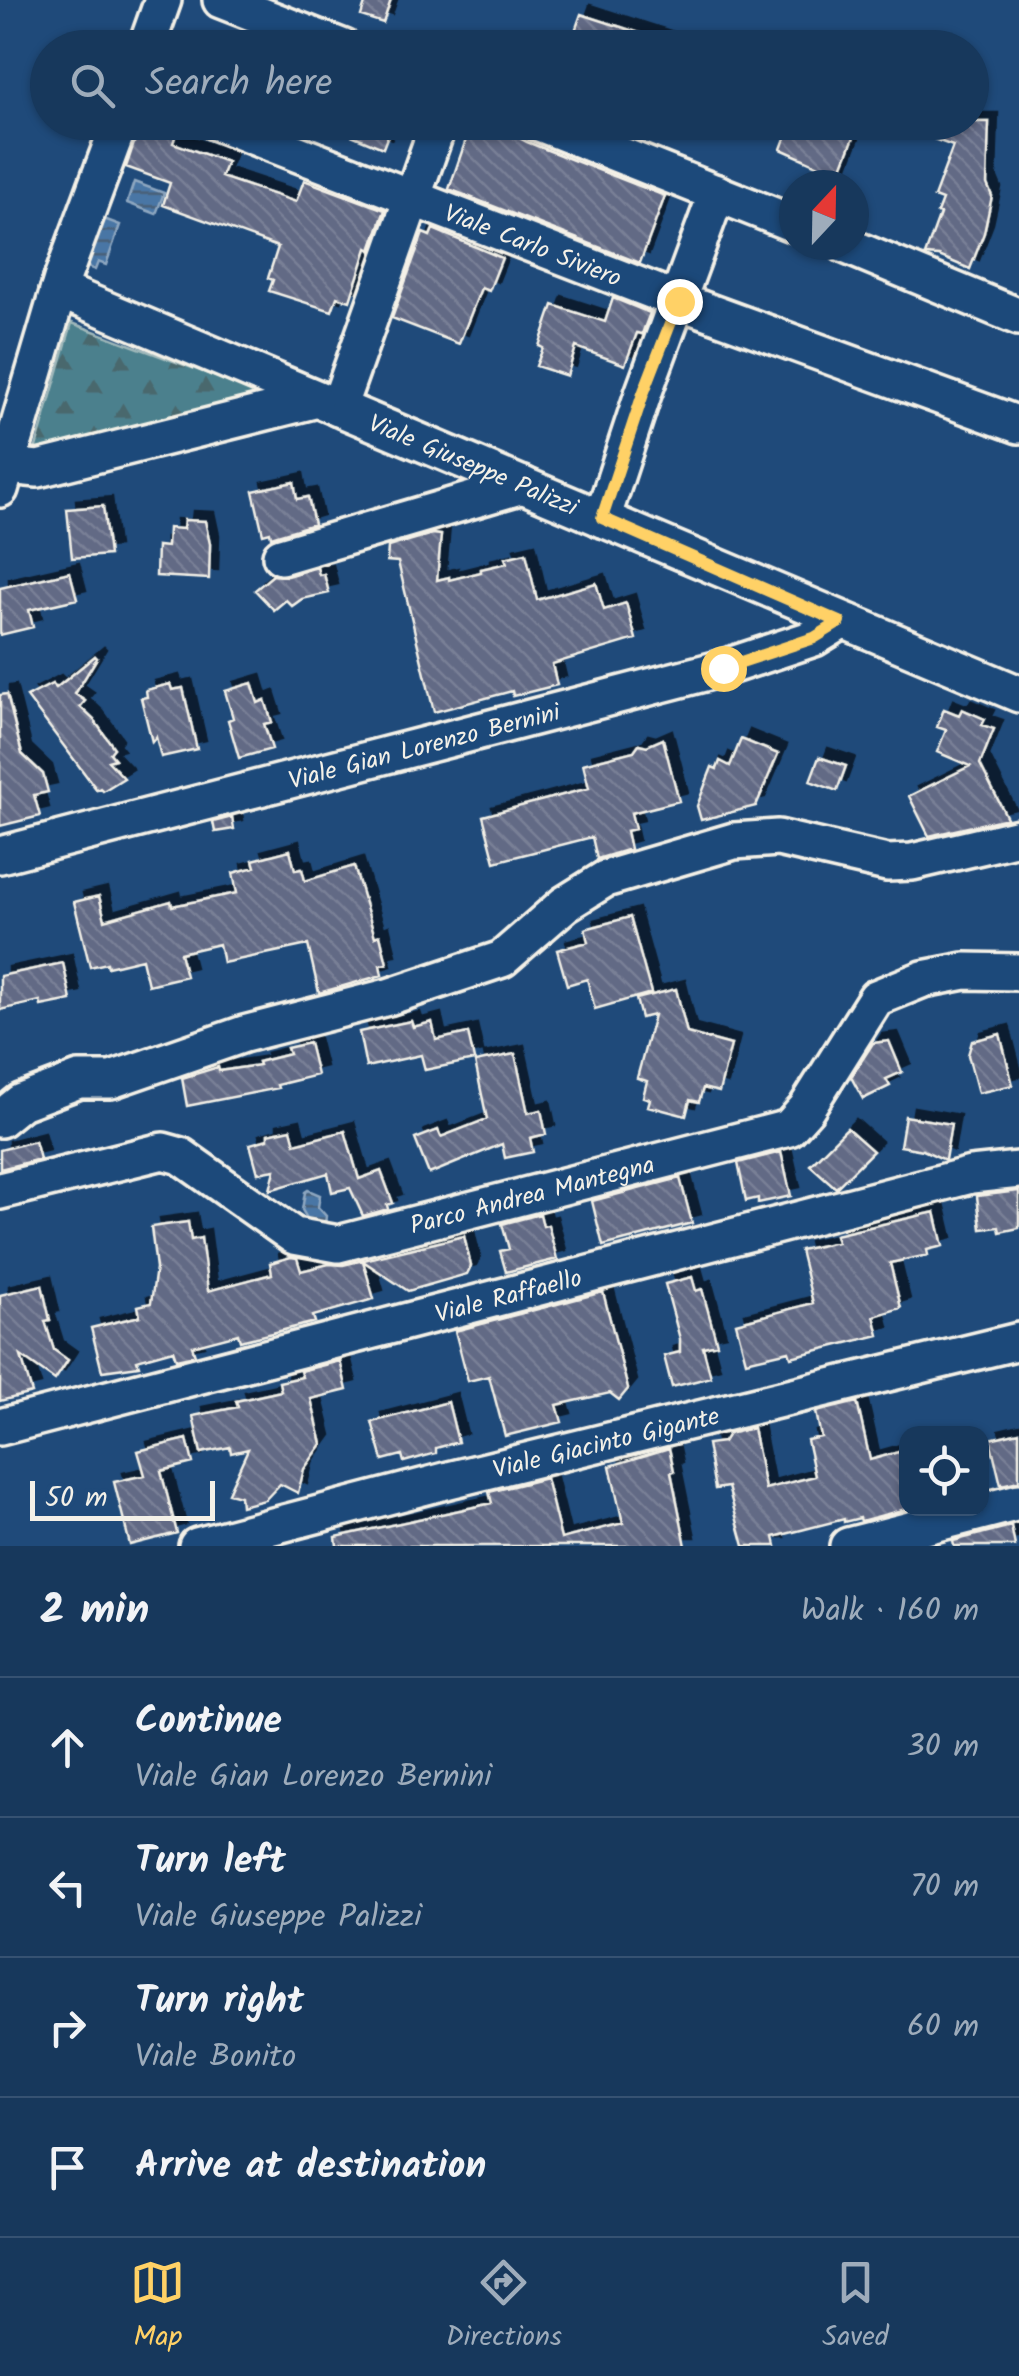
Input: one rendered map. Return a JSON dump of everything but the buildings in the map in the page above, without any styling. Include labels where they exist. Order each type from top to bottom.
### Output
[{"type":"street","points":[[152,30],[163,0]]},
{"type":"street","points":[[221,0],[298,30]]},
{"type":"street","points":[[2,482],[58,292],[113,140]]},
{"type":"street","name":"Viale Carlo Siviero","points":[[262,140],[679,301],[1019,425]]},
{"type":"street","points":[[2,482],[38,469],[326,404],[433,140]]},
{"type":"street","points":[[582,140],[779,218]]},
{"type":"street","points":[[602,518],[717,194]]},
{"type":"street","points":[[869,255],[1019,317]]},
{"type":"street","name":"Viale Giuseppe Palizzi","points":[[58,292],[1018,694]]},
{"type":"street","points":[[281,556],[522,485]]},
{"type":"street","name":"Viale Gian Lorenzo Bernini","points":[[0,855],[723,668],[814,638],[840,622]]},
{"type":"street","points":[[1018,694],[1019,684]]},
{"type":"street","points":[[0,1120],[21,1102],[80,1080],[111,1080],[244,1034],[388,997],[502,959],[565,904],[605,880],[734,841],[778,838],[888,863],[912,862],[1019,837]]},
{"type":"street","name":"Parco Andrea Mantegna","points":[[0,1191],[163,1151],[181,1156],[294,1236],[338,1244],[790,1128],[876,998],[923,980],[965,971],[1019,972]]},
{"type":"street","name":"Viale Raffaello","points":[[0,1427],[952,1180],[1019,1170]]},
{"type":"street","name":"Viale Giacinto Gigante","points":[[197,1546],[1019,1341]]},
{"type":"street","points":[[848,1546],[1019,1502]]},
{"type":"green space","points":[[72,323],[270,397],[34,454]]},
{"type":"water","points":[[134,182],[164,193],[156,214],[127,203]]},
{"type":"water","points":[[104,219],[120,225],[106,265],[98,262],[95,270],[87,267]]},
{"type":"water","points":[[308,1190],[320,1195],[318,1207],[326,1216],[325,1224],[311,1225],[302,1210]]},
{"type":"route","points":[[679,301],[602,518],[840,622],[814,638],[723,668]]}]
